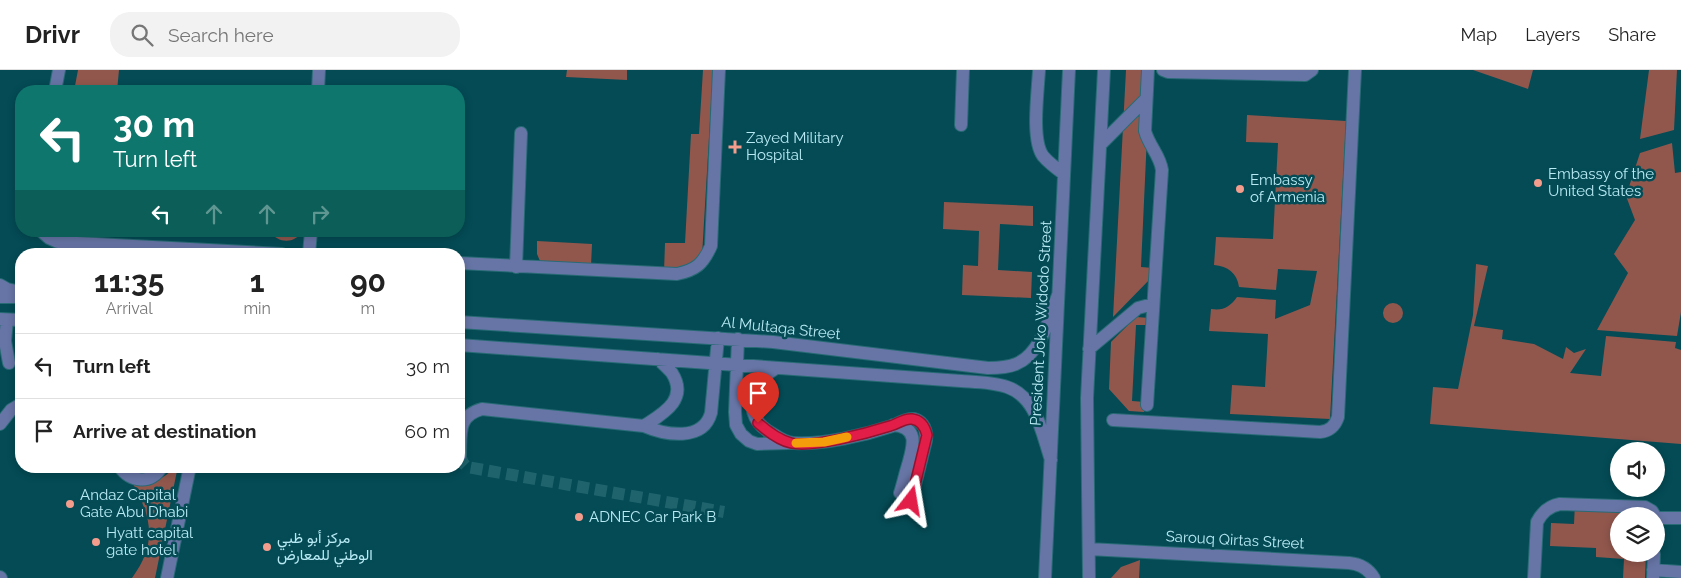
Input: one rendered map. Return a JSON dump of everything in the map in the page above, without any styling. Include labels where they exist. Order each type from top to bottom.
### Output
[{"type":"street","points":[[56,85],[59,70]]},
{"type":"street","points":[[319,85],[320,70]]},
{"type":"street","points":[[465,263],[677,274],[688,272],[698,266],[706,258],[711,246],[719,70]]},
{"type":"street","points":[[961,125],[963,70]]},
{"type":"street","points":[[1039,70],[1036,134],[1038,147],[1043,155],[1064,174]]},
{"type":"street","name":"President Joko Widodo Street","points":[[1045,578],[1069,70]]},
{"type":"street","points":[[1089,578],[1087,451],[1089,349],[1104,70]]},
{"type":"street","points":[[1147,405],[1162,170],[1159,157],[1147,139],[1145,131],[1148,70]]},
{"type":"street","points":[[1163,70],[1168,72],[1261,72],[1305,76],[1312,70]]},
{"type":"street","points":[[1114,420],[1320,432],[1326,431],[1336,423],[1338,417],[1355,70]]},
{"type":"street","points":[[1100,144],[1146,99]]},
{"type":"street","points":[[516,267],[521,133]]},
{"type":"street","points":[[48,237],[58,242],[170,248]]},
{"type":"street","points":[[0,285],[15,291]]},
{"type":"street","name":"Al Multaqa Street","points":[[465,322],[738,339],[988,368],[1016,364],[1026,358],[1034,349],[1058,295]]},
{"type":"street","points":[[0,297],[15,297]]},
{"type":"street","points":[[1089,349],[1138,308],[1153,304]]},
{"type":"street","points":[[4,319],[5,342],[10,363]]},
{"type":"street","points":[[465,418],[472,412],[482,409],[644,426],[658,432],[689,434],[704,427],[709,421],[718,338]]},
{"type":"street","points":[[738,339],[735,412],[736,425],[741,434],[757,444],[824,442],[893,426],[902,421],[913,419],[919,421],[926,430],[926,440],[911,501]]},
{"type":"street","points":[[465,346],[736,364],[1006,386],[1025,398],[1032,407],[1051,460]]},
{"type":"street","points":[[644,426],[671,408],[677,396],[676,383],[672,373],[658,359]]},
{"type":"street","points":[[776,368],[758,384],[752,403],[753,414],[765,430],[792,443]]},
{"type":"street","points":[[0,424],[15,408]]},
{"type":"street","points":[[893,426],[904,427],[909,430],[913,440],[900,493]]},
{"type":"street","points":[[124,473],[138,480],[151,478],[157,473]]},
{"type":"street","points":[[167,578],[189,473]]},
{"type":"street","points":[[1534,578],[1537,522],[1548,508],[1560,504],[1645,507]]},
{"type":"street","points":[[1665,517],[1681,518]]},
{"type":"street","name":"Sarouq Qirtas Street","points":[[1089,549],[1349,562],[1362,566],[1374,578]]},
{"type":"street","points":[[1653,574],[1681,572]]},
{"type":"shaded area","points":[[78,70],[119,70],[118,85],[75,85]]},
{"type":"shaded area","points":[[567,70],[627,70],[627,80],[566,77]]},
{"type":"shaded area","points":[[703,70],[713,70],[702,256],[696,264],[664,272],[665,243],[685,243],[691,134],[699,134]]},
{"type":"shaded area","points":[[1126,70],[1150,70],[1141,267],[1153,268],[1152,277],[1113,317]]},
{"type":"shaded area","points":[[1473,70],[1533,70],[1528,89]]},
{"type":"shaded area","points":[[1649,70],[1677,70],[1674,130],[1640,139]]},
{"type":"shaded area","points":[[1247,115],[1346,121],[1330,419],[1230,414],[1232,385],[1265,387],[1268,334],[1209,331],[1211,309],[1226,308],[1237,297],[1276,300],[1275,319],[1310,305],[1317,271],[1278,269],[1276,290],[1239,287],[1231,271],[1214,265],[1216,237],[1273,239],[1278,143],[1246,142]]},
{"type":"shaded area","points":[[1672,143],[1675,173],[1681,172],[1681,312],[1677,336],[1597,330],[1628,273],[1614,254],[1635,220],[1626,196],[1640,153]]},
{"type":"shaded area","points":[[944,202],[1033,206],[1033,226],[1000,224],[998,270],[1032,272],[1031,298],[962,295],[963,265],[978,266],[979,231],[943,229]]},
{"type":"shaded area","points":[[276,237],[296,237],[286,241]]},
{"type":"shaded area","points":[[537,241],[592,244],[591,266],[547,264],[540,261],[537,254]]},
{"type":"shaded area","points":[[1476,264],[1488,266],[1474,326],[1503,330],[1502,339],[1534,344],[1563,359],[1566,347],[1574,353],[1586,349],[1570,373],[1601,376],[1606,336],[1676,342],[1675,348],[1681,350],[1681,444],[1430,424],[1433,387],[1458,389],[1473,315]]},
{"type":"shaded area","points":[[1393,303],[1400,306],[1403,313],[1400,320],[1393,323],[1386,320],[1383,313],[1386,306]]},
{"type":"shaded area","points":[[1136,317],[1150,318],[1150,325],[1136,325],[1132,401],[1145,402],[1144,412],[1129,411],[1109,389],[1111,342]]},
{"type":"shaded area","points":[[169,473],[177,473],[155,578],[132,578],[141,564],[146,551],[149,539],[149,526],[142,502],[128,475],[148,479],[165,476]]},
{"type":"shaded area","points":[[1575,503],[1648,506],[1610,507],[1610,558],[1596,557],[1596,548],[1550,546],[1551,523],[1574,524]]},
{"type":"shaded area","points":[[1140,560],[1139,578],[1111,578],[1121,567]]},
{"type":"shaded area","points":[[1624,562],[1646,562],[1645,578],[1623,578]]},
{"type":"tunnel","points":[[465,465],[467,467],[724,512]]},
{"type":"slow traffic","points":[[796,443],[824,442],[847,437]]},
{"type":"place","name":"Zayed Military Hospital","points":[[735,147]]},
{"type":"place","name":"Embassy of the United States","points":[[1538,183]]},
{"type":"place","name":"Embassy of Armenia","points":[[1240,189]]},
{"type":"place","name":"Andaz Capital Gate Abu Dhabi","points":[[70,504]]},
{"type":"place","name":"ADNEC Car Park B","points":[[579,517]]},
{"type":"place","name":"Hyatt capital gate hotel","points":[[96,542]]},
{"type":"place","name":"مركز أبو ظبي الوطني للمعارض","points":[[267,547]]},
{"type":"route","points":[[758,423],[765,430],[792,443],[824,442],[893,426],[907,419],[919,421],[926,430],[927,435],[911,501]]}]
